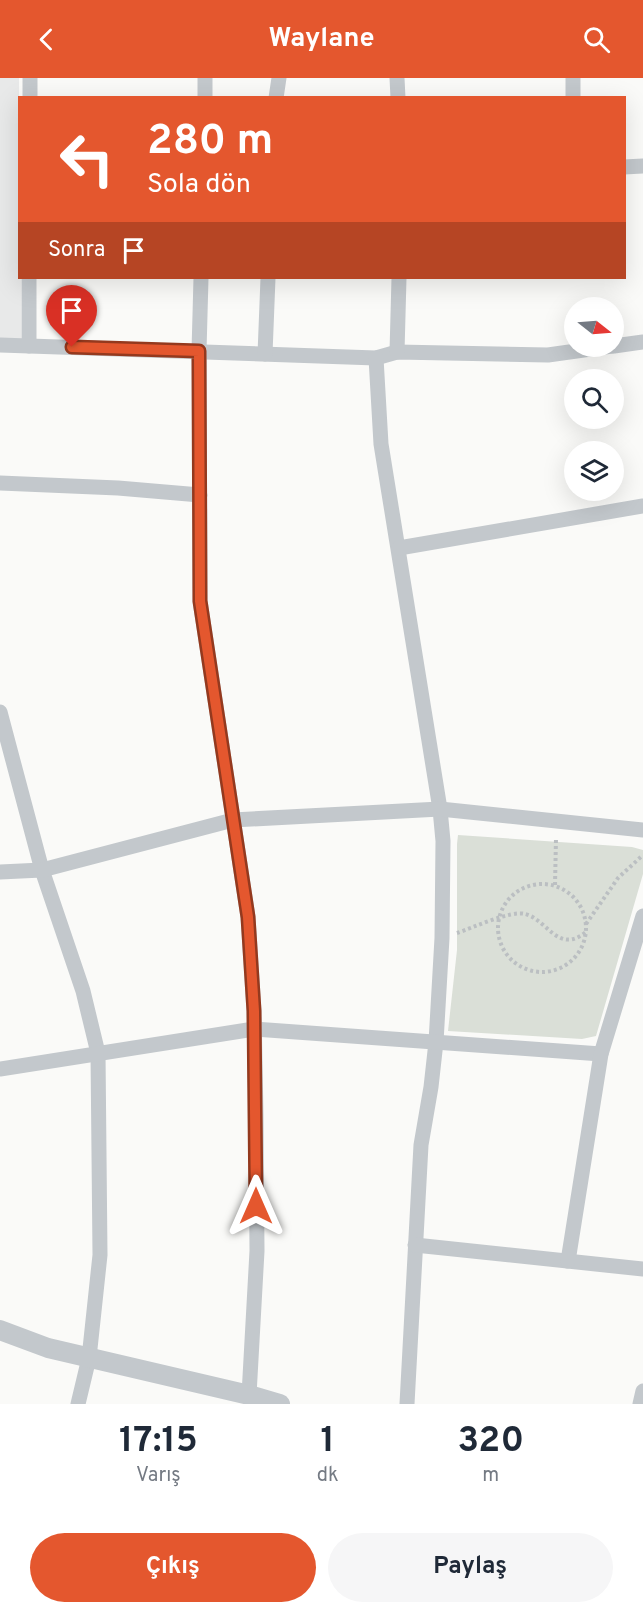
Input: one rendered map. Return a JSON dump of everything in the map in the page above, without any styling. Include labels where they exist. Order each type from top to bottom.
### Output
[{"type":"street","points":[[30,78],[30,96]]},
{"type":"street","points":[[205,78],[205,96]]},
{"type":"street","points":[[276,96],[279,78]]},
{"type":"street","points":[[397,78],[398,96]]},
{"type":"street","points":[[573,78],[573,96]]},
{"type":"street","points":[[626,167],[643,166]]},
{"type":"street","points":[[29,279],[29,345]]},
{"type":"street","points":[[201,279],[200,601],[248,917],[254,1029],[256,1251],[249,1395]]},
{"type":"street","points":[[265,354],[268,279]]},
{"type":"street","points":[[397,352],[399,279]]},
{"type":"street","points":[[624,345],[643,342]]},
{"type":"street","points":[[0,345],[376,358],[397,352],[548,356],[564,354]]},
{"type":"street","points":[[376,358],[381,444],[440,809],[443,842],[442,938],[436,1042],[421,1145],[406,1404]]},
{"type":"street","points":[[0,483],[118,488],[200,495]]},
{"type":"street","points":[[399,548],[643,506]]},
{"type":"street","points":[[0,712],[42,870],[83,991],[98,1053],[100,1255],[89,1358],[78,1404]]},
{"type":"street","points":[[0,872],[42,870],[233,820],[440,809],[643,830]]},
{"type":"street","points":[[568,1261],[601,1054],[643,916]]},
{"type":"street","points":[[0,1069],[254,1029],[601,1054]]},
{"type":"street","points":[[415,1245],[643,1269]]},
{"type":"street","points":[[0,1330],[48,1348],[280,1404]]},
{"type":"street","points":[[640,1404],[643,1391]]},
{"type":"path","points":[[555,885],[556,821]]},
{"type":"path","points":[[586,924],[618,878],[643,855]]},
{"type":"path","points":[[540,883],[555,885],[569,892],[579,903],[586,924],[583,946],[569,963],[550,972],[535,972],[521,968],[510,959],[502,947],[498,933],[498,918],[504,905],[513,894],[526,886],[540,883]]},
{"type":"path","points":[[442,938],[513,914],[525,914],[535,919],[559,938],[580,938],[586,932]]},
{"type":"shaded area","points":[[0,78],[19,78],[18,279],[21,279],[21,339],[0,338]]},
{"type":"shaded area","points":[[458,835],[632,847],[643,850],[643,874],[596,1036],[582,1039],[448,1031],[457,950]]},
{"type":"route","points":[[72,347],[199,351],[200,601],[248,917],[254,1011],[256,1206]]}]
